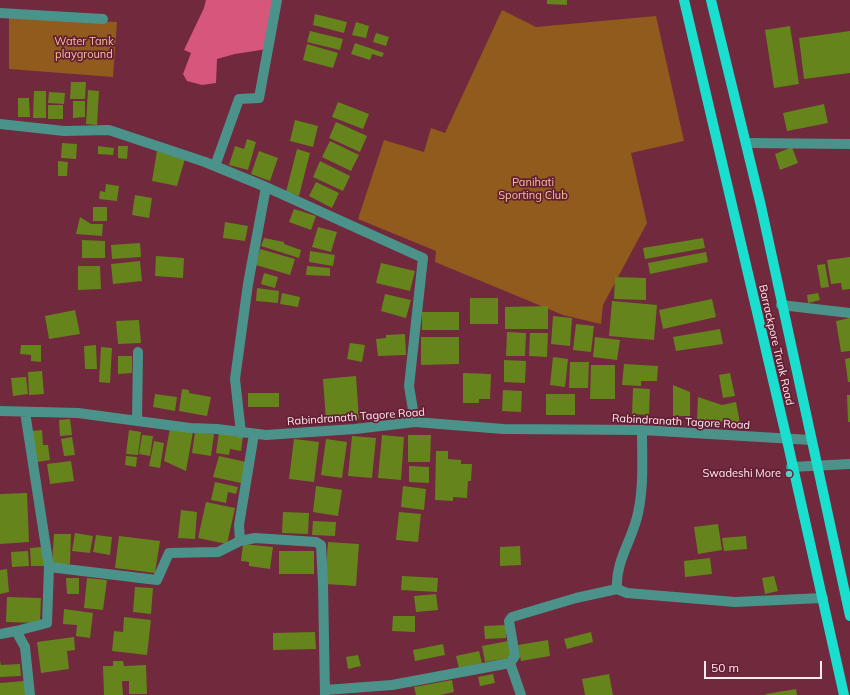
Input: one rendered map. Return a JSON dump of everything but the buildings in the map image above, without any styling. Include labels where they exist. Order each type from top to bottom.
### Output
[{"type":"main road","name":"Barrackpore Trunk Road","points":[[684,0],[787,440],[791,467],[823,598],[844,695]]},
{"type":"main road","name":"Barrackpore Trunk Road","points":[[711,0],[746,143],[850,616]]},
{"type":"street","points":[[215,166],[239,99],[259,98],[277,0]]},
{"type":"street","points":[[0,13],[103,19]]},
{"type":"street","points":[[0,124],[64,131],[109,130],[215,166],[266,187],[423,258],[409,386],[415,422]]},
{"type":"street","points":[[746,143],[850,144]]},
{"type":"street","points":[[241,433],[235,379],[248,284],[266,187]]},
{"type":"street","points":[[781,305],[850,313]]},
{"type":"street","points":[[137,421],[138,352]]},
{"type":"street","name":"Rabindranath Tagore Road","points":[[0,411],[78,413],[190,428],[217,429],[266,435],[355,429],[415,422],[503,429],[642,430],[787,440],[811,440]]},
{"type":"street","points":[[0,634],[47,623],[49,567],[25,412]]},
{"type":"street","points":[[617,589],[617,578],[621,560],[638,514],[642,488],[642,430]]},
{"type":"street","points":[[240,541],[239,525],[254,434]]},
{"type":"street","points":[[791,467],[850,464]]},
{"type":"street","points":[[49,567],[157,580],[169,553],[218,552],[240,541],[255,538],[316,542],[321,545],[326,670],[325,692],[392,684],[510,662],[515,656],[509,621],[512,617],[576,598],[617,589],[627,593],[714,602],[823,598]]},
{"type":"street","points":[[16,631],[25,647],[30,695]]},
{"type":"street","points":[[510,662],[521,695]]},
{"type":"green space","name":"Panihati Sporting Club","points":[[502,10],[536,27],[656,16],[684,141],[631,153],[647,223],[603,305],[601,324],[563,315],[435,262],[436,251],[358,219],[384,140],[424,152],[431,128],[445,133]]},
{"type":"green space","name":"Water Tank playground","points":[[9,17],[117,22],[113,77],[9,69]]},
{"type":"shaded area","points":[[206,0],[275,0],[267,49],[235,54],[217,59],[216,83],[202,85],[187,81],[183,74],[191,53],[184,50],[204,8]]},
{"type":"place","name":"Swadeshi More","points":[[789,474]]}]
